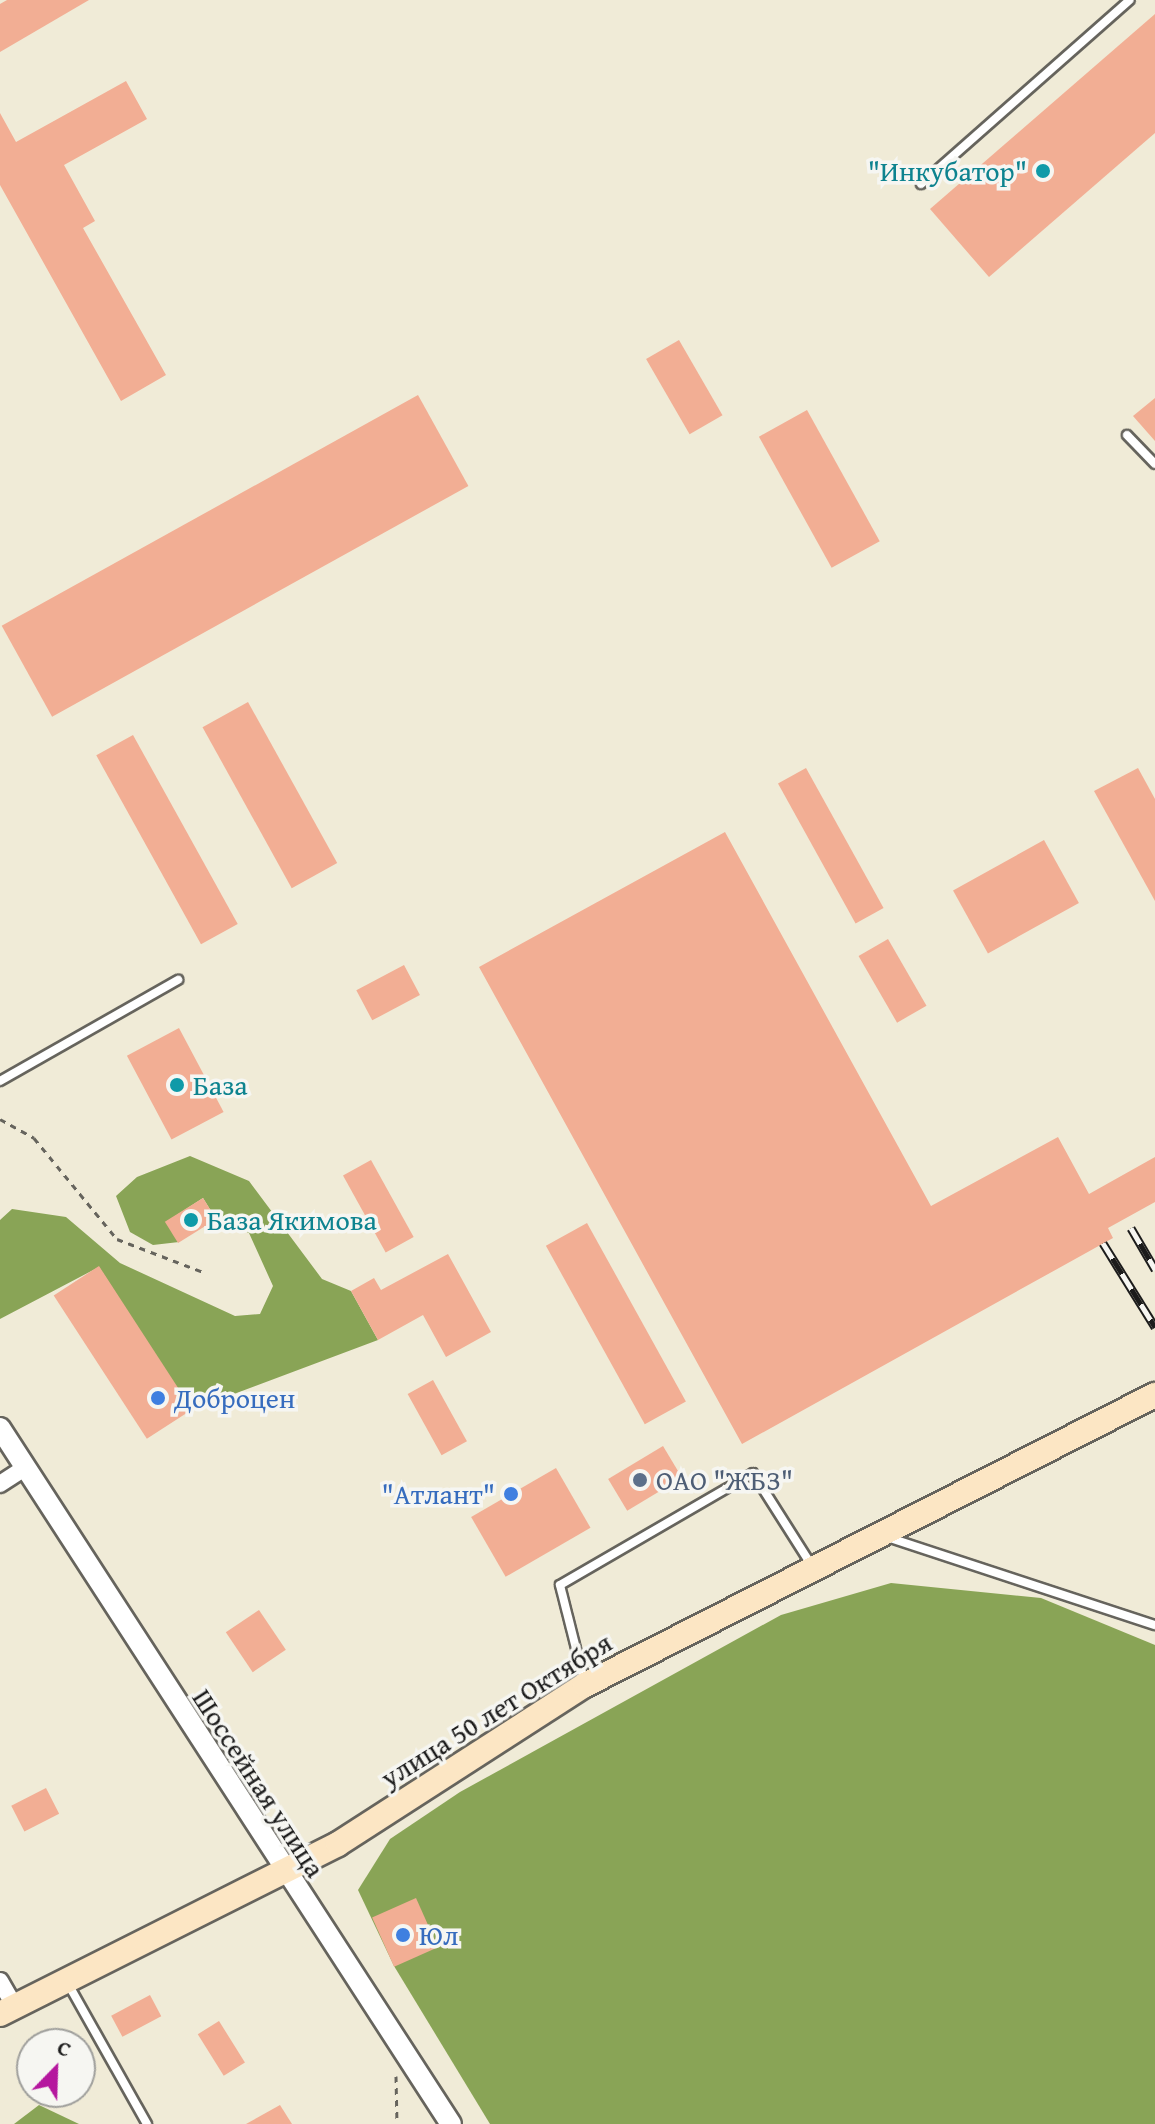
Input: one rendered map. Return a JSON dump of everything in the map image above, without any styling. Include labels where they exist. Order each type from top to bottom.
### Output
[{"type":"main road","name":"улица 50 лет Октября","points":[[8,2010],[283,1873],[585,1685],[1155,1395]]},
{"type":"street","name":"Шоссейная улица","points":[[0,1428],[283,1873],[451,2124]]},
{"type":"street","points":[[0,1484],[25,1468]]},
{"type":"street","points":[[0,1981],[8,2010]]},
{"type":"lane","points":[[921,184],[1130,0]]},
{"type":"lane","points":[[1127,435],[1155,464]]},
{"type":"lane","points":[[0,1080],[178,980]]},
{"type":"lane","points":[[585,1685],[560,1585],[753,1473],[815,1570]]},
{"type":"lane","points":[[882,1535],[1155,1625]]},
{"type":"lane","points":[[67,1982],[147,2124]]},
{"type":"path","points":[[0,1119],[34,1138],[117,1239],[203,1272]]},
{"type":"path","points":[[396,2042],[397,2124]]},
{"type":"green space","points":[[190,1156],[249,1181],[322,1279],[351,1291],[378,1340],[191,1410],[99,1267],[0,1319],[0,1220],[12,1209],[66,1217],[120,1263],[235,1316],[260,1314],[273,1286],[249,1233],[216,1219],[203,1198],[166,1222],[179,1242],[153,1245],[130,1232],[116,1196],[137,1177]]},
{"type":"green space","points":[[891,1583],[1041,1598],[1155,1645],[1155,2124],[490,2124],[394,1966],[358,1890],[390,1839],[460,1792],[781,1615]]},
{"type":"green space","points":[[35,2108],[45,2108],[79,2124],[14,2124]]},
{"type":"building","points":[[7,0],[89,0],[0,52],[0,4]]},
{"type":"building","name":"\"Инкубатор\"","points":[[1155,14],[1155,133],[989,277],[930,209]]},
{"type":"building","points":[[126,81],[147,119],[64,165],[95,221],[83,228],[166,375],[121,401],[0,185],[0,113],[16,142]]},
{"type":"building","points":[[679,340],[722,415],[690,434],[646,359]]},
{"type":"building","points":[[418,395],[468,486],[52,717],[2,626]]},
{"type":"building","points":[[1155,398],[1155,441],[1133,416]]},
{"type":"building","points":[[807,410],[880,541],[832,568],[759,437]]},
{"type":"building","points":[[248,702],[337,863],[292,888],[203,727]]},
{"type":"building","points":[[133,735],[238,924],[201,944],[96,755]]},
{"type":"building","points":[[806,768],[884,908],[856,923],[778,784]]},
{"type":"building","points":[[1138,768],[1155,799],[1155,901],[1094,791]]},
{"type":"building","points":[[725,832],[931,1206],[1058,1137],[1089,1194],[1155,1157],[1155,1202],[1108,1228],[1113,1238],[742,1444],[479,967]]},
{"type":"building","points":[[1044,840],[1079,903],[988,953],[953,890]]},
{"type":"building","points":[[888,939],[926,1006],[897,1023],[859,956]]},
{"type":"building","points":[[404,965],[420,995],[372,1020],[356,990]]},
{"type":"building","name":"База","points":[[179,1028],[224,1112],[172,1140],[127,1056]]},
{"type":"building","points":[[371,1160],[414,1237],[386,1252],[343,1176]]},
{"type":"building","name":"База Якимова","points":[[203,1198],[216,1219],[178,1243],[165,1222]]},
{"type":"building","points":[[587,1223],[686,1401],[645,1424],[546,1246]]},
{"type":"building","points":[[448,1254],[491,1332],[446,1357],[423,1315],[378,1340],[351,1291],[374,1278],[381,1290]]},
{"type":"building","points":[[99,1266],[192,1409],[147,1439],[54,1295]]},
{"type":"building","points":[[433,1380],[467,1441],[442,1455],[408,1394]]},
{"type":"building","points":[[663,1446],[682,1478],[627,1511],[608,1479]]},
{"type":"building","points":[[556,1468],[590,1528],[506,1577],[471,1517]]},
{"type":"building","points":[[259,1610],[286,1650],[253,1672],[226,1632]]},
{"type":"building","points":[[46,1788],[59,1814],[24,1832],[11,1806]]},
{"type":"building","points":[[416,1898],[438,1947],[394,1967],[372,1918]]},
{"type":"building","points":[[150,1995],[161,2016],[122,2037],[111,2016]]},
{"type":"building","points":[[219,2021],[245,2063],[224,2076],[198,2034]]},
{"type":"building","points":[[280,2105],[292,2124],[246,2124]]},
{"type":"railway","points":[[1131,1228],[1155,1269]]},
{"type":"railway","points":[[1103,1243],[1155,1327]]},
{"type":"place","name":"\"Инкубатор\"","points":[[1043,171]]},
{"type":"place","name":"База","points":[[177,1085]]},
{"type":"place","name":"База Якимова","points":[[191,1220]]},
{"type":"place","name":"Доброцен","points":[[158,1398]]},
{"type":"place","name":"ОАО \"ЖБЗ\"","points":[[640,1480]]},
{"type":"place","name":"\"Атлант\"","points":[[511,1494]]},
{"type":"place","name":"Юл","points":[[403,1935]]}]
